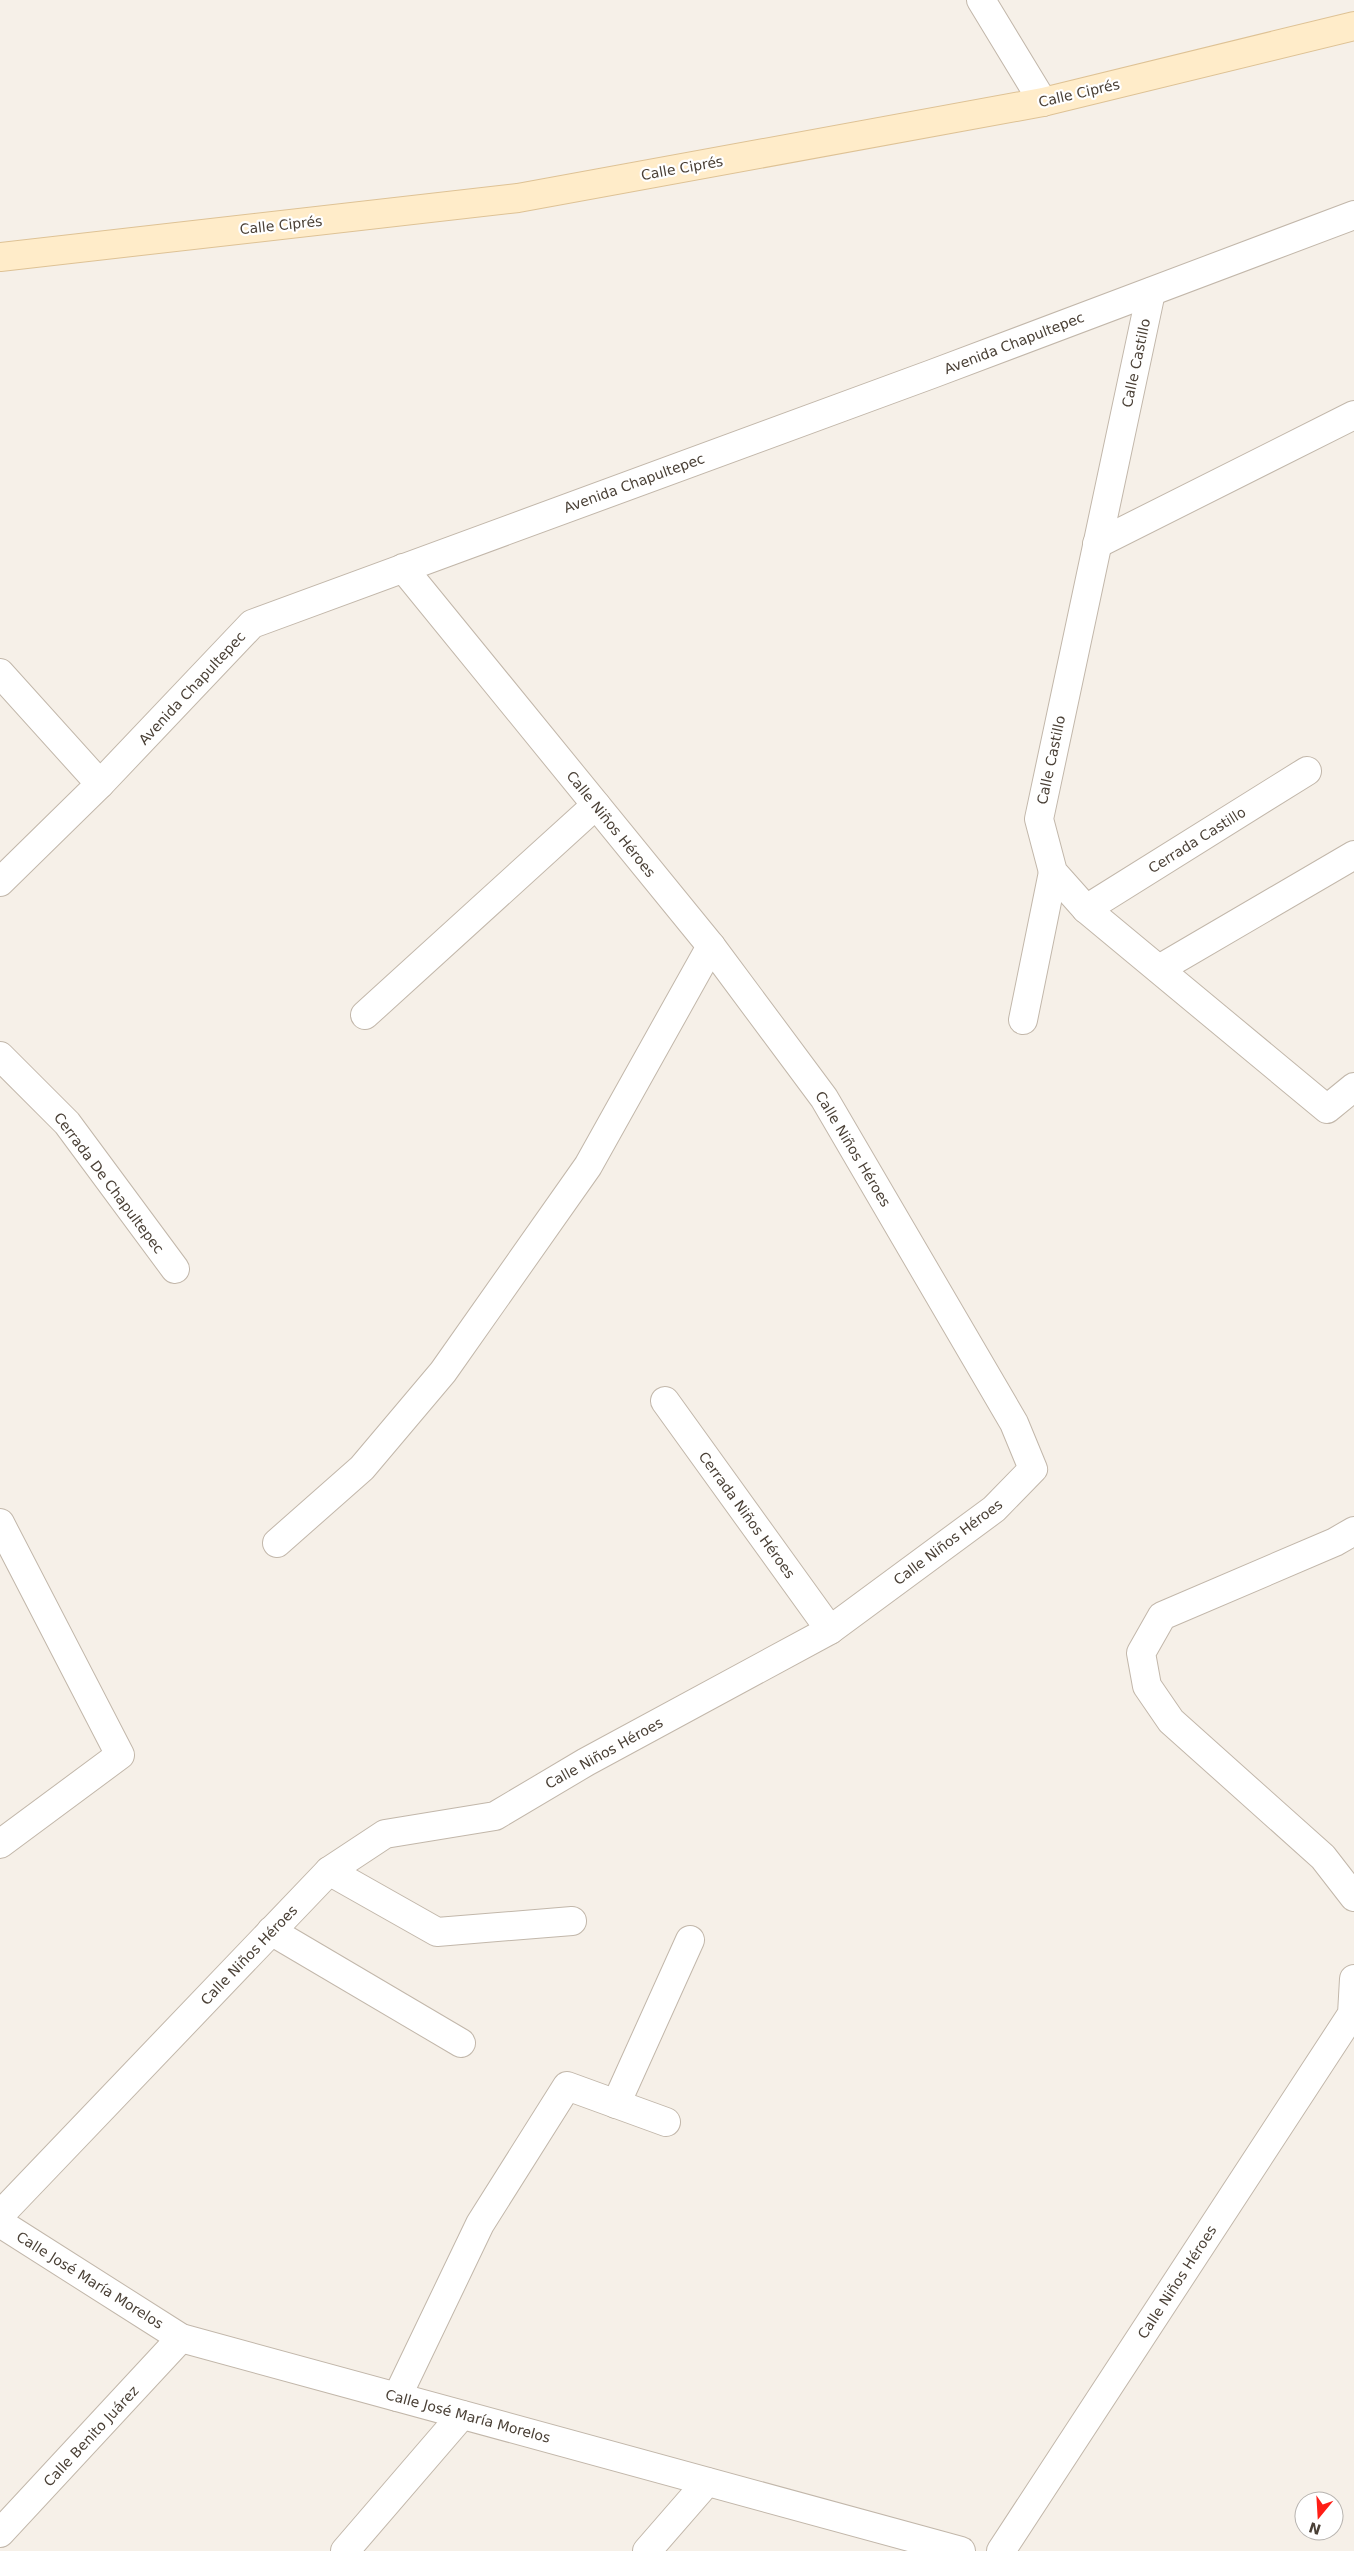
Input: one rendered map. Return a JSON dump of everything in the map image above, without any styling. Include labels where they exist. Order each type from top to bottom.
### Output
[{"type":"main road","name":"Calle Ciprés","points":[[0,257],[518,198],[1043,102],[1354,26]]},
{"type":"street","points":[[981,0],[1043,102]]},
{"type":"street","name":"Avenida Chapultepec","points":[[0,882],[100,784],[252,624],[1151,292],[1354,215]]},
{"type":"street","name":"Calle Castillo","points":[[1151,292],[1039,819],[1053,872],[1086,909],[1327,1109],[1354,1087]]},
{"type":"street","points":[[1097,544],[1354,415]]},
{"type":"street","name":"Calle Niños Héroes","points":[[0,2215],[329,1871],[385,1834],[495,1816],[586,1762],[830,1630],[994,1509],[1033,1470],[1014,1423],[824,1098],[711,946],[403,568]]},
{"type":"street","points":[[0,673],[100,784]]},
{"type":"street","name":"Cerrada Castillo","points":[[1086,909],[1307,771]]},
{"type":"street","points":[[365,1015],[596,806]]},
{"type":"street","points":[[1159,969],[1354,855]]},
{"type":"street","points":[[1023,1020],[1053,872]]},
{"type":"street","points":[[278,1543],[362,1468],[443,1372],[588,1166],[711,946]]},
{"type":"street","name":"Cerrada De Chapultepec","points":[[0,1056],[67,1123],[175,1269]]},
{"type":"street","name":"Cerrada Niños Héroes","points":[[665,1401],[830,1630]]},
{"type":"street","points":[[0,1523],[120,1755],[0,1844]]},
{"type":"street","points":[[1354,1531],[1335,1542],[1162,1616],[1141,1653],[1147,1686],[1171,1721],[1322,1857],[1354,1897]]},
{"type":"street","points":[[329,1871],[437,1932],[572,1921]]},
{"type":"street","points":[[271,1931],[461,2043]]},
{"type":"street","points":[[616,2104],[690,1940]]},
{"type":"street","name":"Calle Niños Héroes","points":[[1001,2551],[1352,2014],[1354,1979]]},
{"type":"street","points":[[397,2397],[480,2224],[567,2086],[666,2122]]},
{"type":"street","name":"Calle José María Morelos","points":[[0,2223],[181,2338],[961,2551]]},
{"type":"street","name":"Calle Benito Juárez","points":[[0,2533],[181,2338]]},
{"type":"street","points":[[345,2551],[462,2415]]},
{"type":"street","points":[[648,2551],[707,2482]]}]
